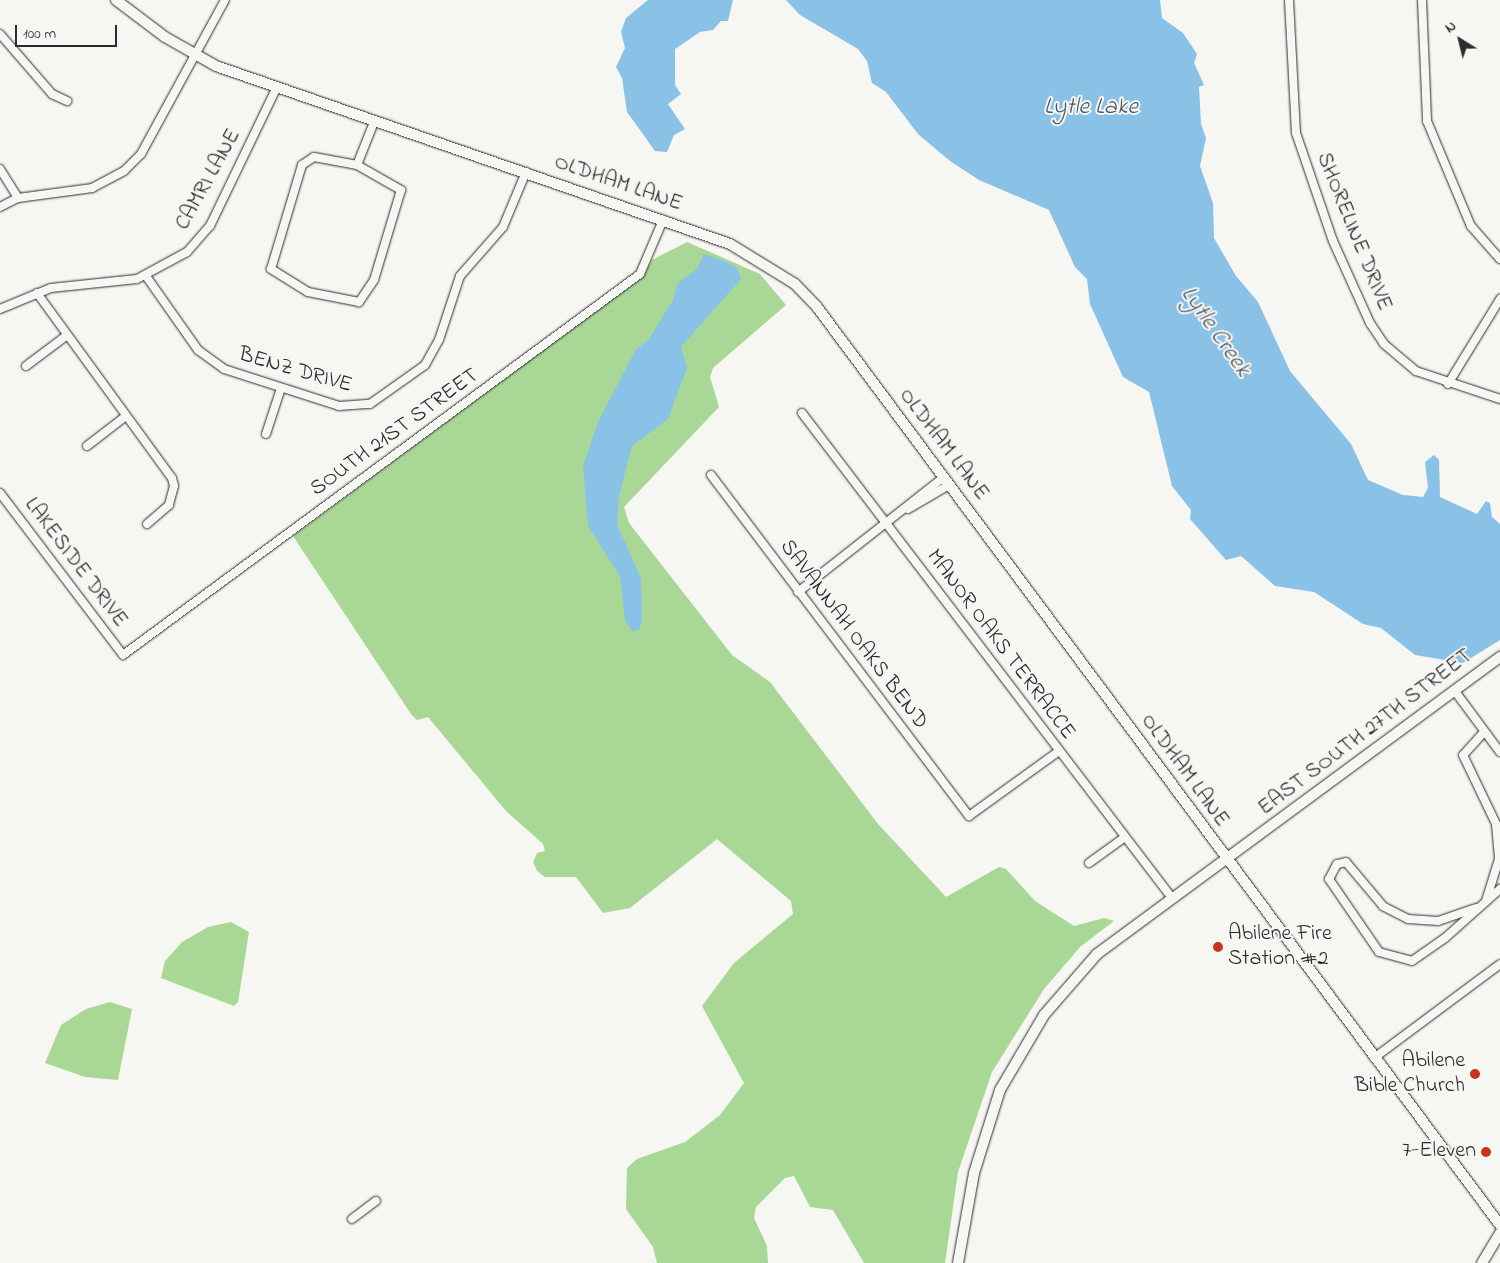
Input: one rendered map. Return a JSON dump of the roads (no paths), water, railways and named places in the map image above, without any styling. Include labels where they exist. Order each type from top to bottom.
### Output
[{"type":"main road","name":"OLDHAM LANE","points":[[116,0],[195,55],[276,89],[526,172],[730,244],[796,284],[947,481],[1226,860],[1500,1225]]},
{"type":"main road","name":"EAST SOUTH 27TH STREET","points":[[958,1263],[974,1173],[1000,1090],[1044,1015],[1098,954],[1500,657]]},
{"type":"main road","points":[[1486,1262],[1500,1233]]},
{"type":"street","points":[[0,207],[18,198],[92,188],[124,170],[141,154],[225,0]]},
{"type":"street","name":"SHORELINE DRIVE","points":[[1289,0],[1296,133],[1339,255],[1384,344],[1416,371],[1448,384],[1500,399]]},
{"type":"street","points":[[1422,0],[1427,121],[1471,226],[1500,259]]},
{"type":"street","points":[[0,34],[52,94],[66,101]]},
{"type":"street","name":"CAMRI LANE","points":[[0,309],[17,305],[37,293],[146,276],[173,263],[199,240],[276,89]]},
{"type":"street","points":[[356,165],[374,122]]},
{"type":"street","points":[[314,157],[356,165],[398,187],[401,195],[374,280],[360,302],[308,292],[274,273],[270,263],[304,162],[314,157]]},
{"type":"street","points":[[0,169],[18,198]]},
{"type":"street","name":"BENZ DRIVE","points":[[146,276],[198,350],[224,369],[339,406],[358,407],[382,398],[416,373],[439,340],[460,276],[503,227],[526,172]]},
{"type":"street","name":"SOUTH 21ST STREET","points":[[122,655],[640,274],[662,220]]},
{"type":"street","points":[[37,293],[66,336],[168,470],[173,495],[161,515],[147,524]]},
{"type":"street","points":[[1448,384],[1500,300]]},
{"type":"street","points":[[26,366],[66,336]]},
{"type":"street","points":[[266,434],[281,388]]},
{"type":"street","name":"MANOR OAKS TERRACCE","points":[[802,413],[886,526],[1172,898]]},
{"type":"street","points":[[87,446],[126,416]]},
{"type":"street","name":"SAVANNAH OAKS BEND","points":[[710,475],[969,816],[1059,752]]},
{"type":"street","points":[[798,592],[947,481]]},
{"type":"street","name":"LAKESIDE DRIVE","points":[[0,492],[122,655]]},
{"type":"street","points":[[1454,690],[1500,752]]},
{"type":"street","points":[[1484,732],[1463,755],[1498,823],[1499,859],[1486,901]]},
{"type":"street","points":[[1089,863],[1125,837]]},
{"type":"street","points":[[1476,908],[1438,921],[1408,919],[1383,906],[1346,862],[1337,864],[1329,879],[1379,952],[1401,961],[1412,961],[1424,953],[1500,889]]},
{"type":"street","points":[[1495,873],[1500,880]]},
{"type":"street","points":[[1374,1058],[1500,964]]},
{"type":"street","points":[[352,1219],[376,1201]]},
{"type":"water","points":[[648,0],[733,0],[728,21],[721,21],[713,30],[700,32],[675,49],[675,85],[681,94],[668,104],[685,129],[674,135],[667,152],[655,151],[627,112],[622,78],[616,67],[625,48],[621,32],[626,18]]},
{"type":"water","name":"Lytle Lake","points":[[786,0],[1160,0],[1162,18],[1183,33],[1197,54],[1194,63],[1204,85],[1199,87],[1201,124],[1206,138],[1200,166],[1213,203],[1214,238],[1236,276],[1258,302],[1290,371],[1351,444],[1368,480],[1403,495],[1423,497],[1428,488],[1425,462],[1434,455],[1439,460],[1440,497],[1477,514],[1486,501],[1490,503],[1492,517],[1500,524],[1500,640],[1463,663],[1415,655],[1381,628],[1363,624],[1314,592],[1275,586],[1241,556],[1226,560],[1190,519],[1191,510],[1172,486],[1149,392],[1123,377],[1090,304],[1087,279],[1075,267],[1049,210],[979,180],[950,161],[918,134],[886,92],[872,83],[867,61],[858,49],[800,15]]},
{"type":"water","points":[[704,254],[729,263],[738,269],[741,279],[681,347],[687,368],[668,419],[632,446],[619,496],[617,524],[641,579],[642,622],[639,630],[632,631],[625,620],[620,576],[588,526],[583,466],[598,422],[635,351],[649,339],[673,300],[677,284],[697,269]]},
{"type":"place","name":"Abilene Fire Station #2","points":[[1218,947]]},
{"type":"place","name":"Abilene Bible Church","points":[[1475,1074]]},
{"type":"place","name":"7-Eleven","points":[[1486,1152]]},
{"type":"water label","name":"Lytle Creek","points":[[1215,332]]}]
